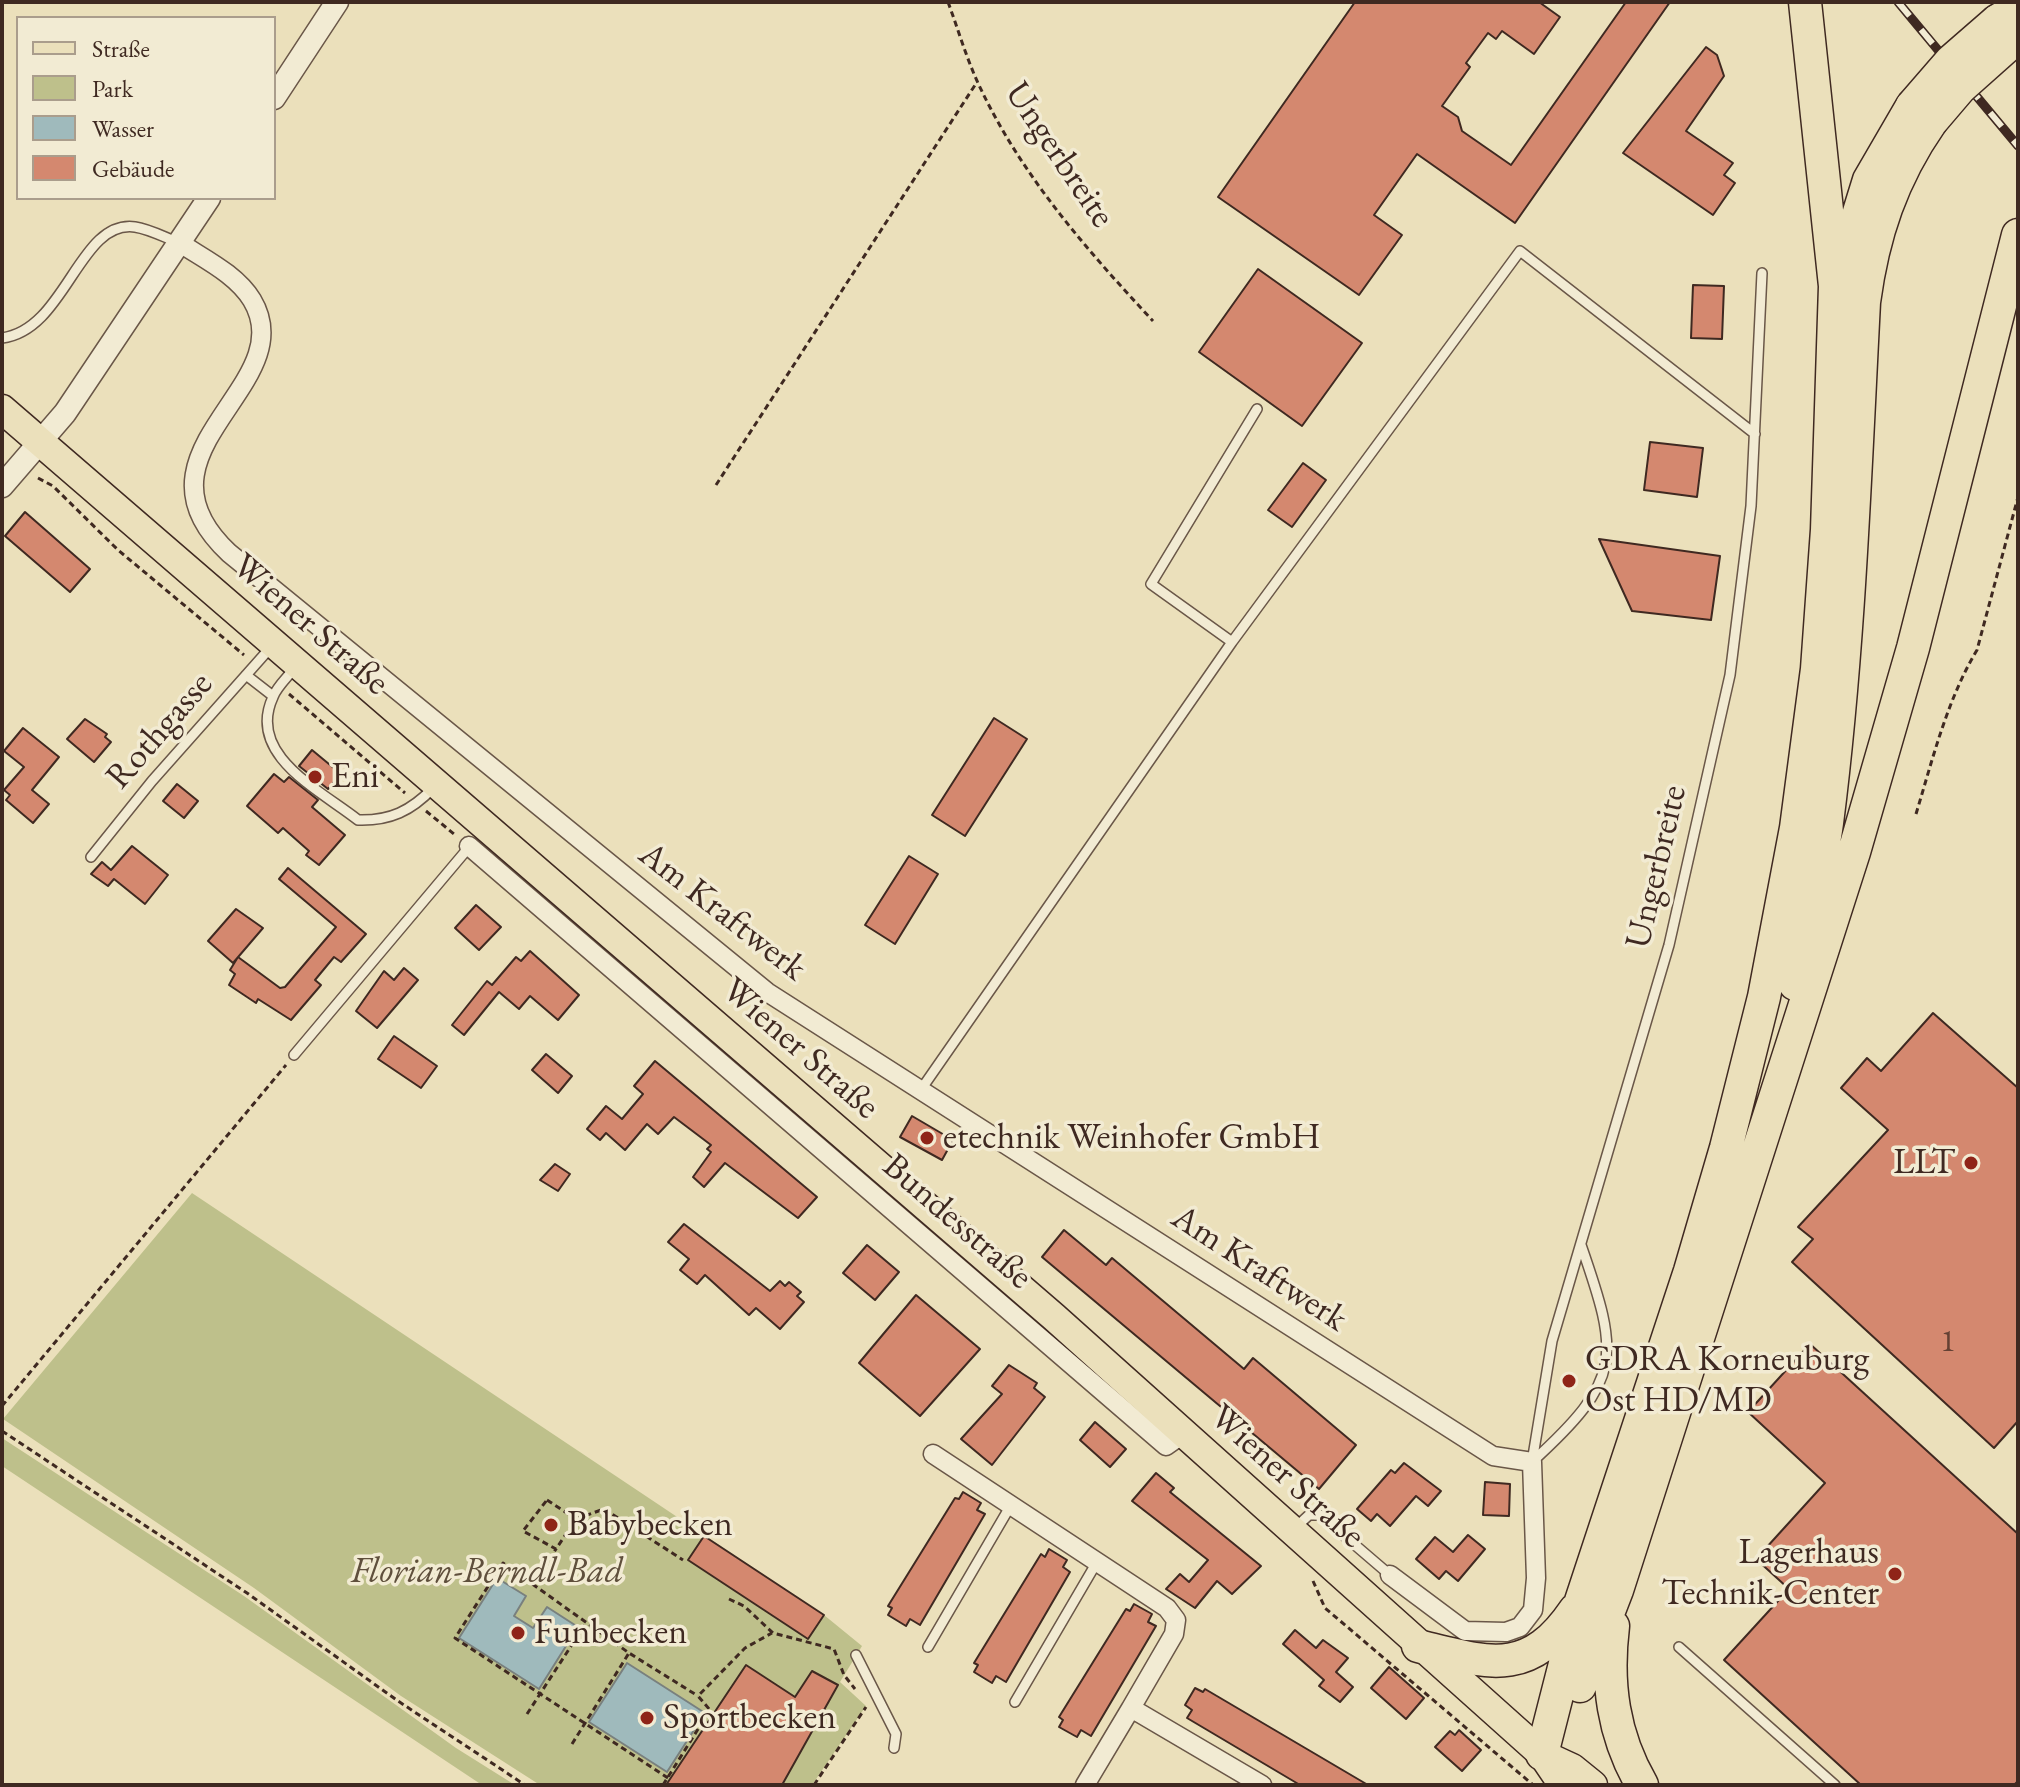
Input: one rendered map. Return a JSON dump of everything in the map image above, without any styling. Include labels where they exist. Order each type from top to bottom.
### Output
[{"type":"highway","points":[[1780,1074],[1827,827],[1848,622],[1845,416],[1822,134],[1805,2]]},
{"type":"highway","points":[[1835,286],[1869,180],[1921,114],[1969,78],[2012,27]]},
{"type":"highway","points":[[1552,1778],[1581,1601],[1690,1271],[1764,997],[1808,749],[1827,530],[1874,240],[1889,195],[1910,152],[1921,114]]},
{"type":"highway","points":[[1552,1778],[1565,1725],[1617,1590],[1780,1074],[1854,852],[1955,488],[2016,240]]},
{"type":"highway","points":[[1617,1590],[1610,1685],[1623,1745],[1642,1785]]},
{"type":"highway","points":[[1418,1646],[1481,1661],[1513,1661],[1543,1647],[1581,1601]]},
{"type":"main road","name":"Wiener Straße","points":[[2,409],[436,785],[477,837],[1046,1325],[1183,1434],[1418,1646],[1552,1778],[1572,1768],[1593,1785]]},
{"type":"street","points":[[276,95],[337,2]]},
{"type":"street","points":[[2,486],[43,442],[208,200]]},
{"type":"street","name":"Am Kraftwerk","points":[[180,243],[237,281],[251,299],[263,332],[253,369],[202,448],[197,463],[196,498],[204,523],[217,542],[315,626],[767,992],[1493,1456],[1532,1462]]},
{"type":"street","points":[[933,1454],[1167,1608],[1176,1620],[1174,1634],[1085,1785]]},
{"type":"street","points":[[1390,1575],[1465,1631],[1506,1632],[1520,1627],[1533,1610],[1536,1578],[1532,1462]]},
{"type":"street","points":[[1131,1708],[1262,1785]]},
{"type":"lane","points":[[2,338],[23,333],[42,319],[90,250],[110,233],[135,227],[180,243]]},
{"type":"lane","points":[[920,1091],[1232,642],[1520,251],[1755,434]]},
{"type":"lane","name":"Ungerbreite","points":[[1532,1462],[1552,1341],[1669,945],[1730,675],[1751,506],[1762,273]]},
{"type":"lane","points":[[1232,642],[1151,584],[1257,409]]},
{"type":"lane","name":"Rothgasse","points":[[91,857],[274,643]]},
{"type":"lane","points":[[298,664],[273,696],[267,723],[269,742],[280,759],[358,820],[395,816],[418,804],[436,785]]},
{"type":"lane","points":[[246,675],[273,696]]},
{"type":"lane","points":[[294,1055],[477,837]]},
{"type":"lane","points":[[1532,1462],[1568,1429],[1594,1398],[1609,1361],[1603,1309],[1580,1243]]},
{"type":"lane","points":[[928,1647],[1011,1505]]},
{"type":"lane","points":[[1292,1532],[1309,1515],[1320,1515],[1390,1575]]},
{"type":"lane","points":[[1015,1702],[1097,1562]]},
{"type":"lane","points":[[1679,1647],[1835,1785]]},
{"type":"lane","points":[[856,1655],[896,1734],[894,1748]]},
{"type":"path","name":"Ungerbreite","points":[[948,2],[977,82],[1008,140],[1042,191],[1091,254],[1153,321]]},
{"type":"path","points":[[716,485],[977,82]]},
{"type":"path","points":[[1916,814],[1941,730],[1964,673],[1977,650],[2018,497]]},
{"type":"path","points":[[2,1406],[294,1055]]},
{"type":"path","points":[[2,1431],[247,1593],[398,1701],[525,1785]]},
{"type":"path","points":[[556,1549],[523,1531],[547,1500],[576,1519]]},
{"type":"path","points":[[533,1585],[576,1519],[604,1509],[683,1560]]},
{"type":"path","points":[[663,1785],[668,1778],[710,1710],[698,1696],[629,1653],[503,1563],[455,1638],[668,1778]]},
{"type":"path","points":[[1312,1580],[1325,1608],[1552,1778]]},
{"type":"path","points":[[729,1599],[744,1606],[773,1633],[834,1649],[844,1675],[860,1695]]},
{"type":"path","points":[[527,1714],[587,1623]]},
{"type":"path","points":[[698,1696],[745,1648],[773,1633]]},
{"type":"path","points":[[572,1744],[629,1653]]},
{"type":"path","points":[[814,1785],[868,1704]]},
{"type":"green space","name":"Florian-Berndl-Bad","points":[[192,1193],[824,1615],[862,1646],[840,1682],[866,1706],[812,1785],[540,1785],[401,1696],[254,1588],[3,1419]]},
{"type":"green space","points":[[2,1438],[244,1596],[456,1748],[515,1785],[482,1785],[2,1466]]},
{"type":"water","name":"Funbecken","points":[[497,1578],[526,1596],[514,1616],[533,1628],[547,1607],[578,1627],[539,1689],[459,1638]]},
{"type":"water","name":"Sportbecken","points":[[627,1663],[705,1713],[667,1772],[589,1722]]},
{"type":"building","points":[[1355,2],[1539,2],[1560,17],[1534,54],[1502,31],[1496,39],[1488,33],[1466,63],[1470,67],[1442,106],[1458,117],[1462,131],[1511,165],[1626,2],[1670,2],[1515,223],[1417,154],[1374,215],[1402,235],[1359,295],[1218,197]]},
{"type":"building","points":[[1706,47],[1717,55],[1724,76],[1686,131],[1733,163],[1724,175],[1735,183],[1713,215],[1623,153]]},
{"type":"building","points":[[1258,269],[1362,343],[1302,426],[1199,352]]},
{"type":"building","points":[[1693,285],[1724,286],[1722,339],[1691,338]]},
{"type":"building","points":[[1650,442],[1703,448],[1697,497],[1644,490]]},
{"type":"building","points":[[1303,463],[1326,480],[1292,527],[1268,510]]},
{"type":"building","points":[[25,512],[90,569],[70,592],[5,536]]},
{"type":"building","points":[[1599,539],[1720,556],[1711,620],[1632,611]]},
{"type":"building","points":[[994,718],[1027,739],[965,836],[932,815]]},
{"type":"building","points":[[85,719],[107,734],[105,737],[111,742],[94,762],[67,739]]},
{"type":"building","points":[[23,728],[59,757],[32,790],[49,804],[33,823],[6,800],[10,795],[4,790],[24,767],[4,751]]},
{"type":"building","points":[[312,750],[341,774],[328,789],[299,766]]},
{"type":"building","points":[[274,774],[284,782],[289,777],[318,800],[312,807],[345,835],[319,865],[306,855],[309,851],[283,828],[278,833],[247,806]]},
{"type":"building","points":[[177,784],[198,801],[184,818],[163,801]]},
{"type":"building","points":[[132,846],[168,875],[145,904],[114,879],[108,886],[91,874],[102,862],[111,870]]},
{"type":"building","points":[[909,856],[938,874],[895,944],[865,925]]},
{"type":"building","points":[[288,868],[366,934],[341,962],[334,957],[315,980],[321,985],[291,1020],[258,999],[256,1003],[229,985],[235,974],[230,970],[238,957],[280,988],[285,987],[336,927],[279,879]]},
{"type":"building","points":[[476,905],[501,927],[479,950],[455,928]]},
{"type":"building","points":[[236,909],[263,928],[233,963],[208,941]]},
{"type":"building","points":[[530,951],[579,995],[558,1020],[530,996],[519,1009],[499,992],[464,1035],[452,1025],[487,981],[492,985],[516,957],[521,961]]},
{"type":"building","points":[[404,968],[418,980],[377,1028],[356,1011],[384,971],[394,980]]},
{"type":"building","points":[[1933,1013],[2018,1088],[2018,1421],[1994,1448],[1792,1262],[1813,1239],[1798,1227],[1888,1130],[1841,1088],[1867,1058],[1881,1071]]},
{"type":"building","points":[[394,1036],[437,1066],[421,1088],[378,1059]]},
{"type":"building","points":[[546,1054],[572,1076],[558,1093],[532,1070]]},
{"type":"building","points":[[655,1061],[817,1197],[798,1218],[725,1163],[704,1187],[693,1177],[711,1152],[707,1149],[711,1145],[674,1117],[658,1134],[647,1124],[625,1150],[606,1133],[600,1140],[587,1129],[606,1106],[622,1119],[643,1094],[634,1086]]},
{"type":"building","name":"etechnik Weinhofer GmbH","points":[[912,1116],[953,1140],[942,1160],[900,1137]]},
{"type":"building","points":[[555,1164],[570,1174],[558,1191],[540,1180]]},
{"type":"building","points":[[684,1224],[770,1291],[780,1281],[785,1286],[789,1282],[801,1292],[797,1296],[804,1302],[780,1329],[756,1308],[749,1315],[705,1275],[697,1284],[680,1270],[689,1259],[668,1242]]},
{"type":"building","points":[[1064,1230],[1106,1265],[1112,1258],[1244,1369],[1253,1358],[1356,1445],[1319,1489],[1042,1257]]},
{"type":"building","points":[[867,1245],[899,1272],[875,1300],[843,1273]]},
{"type":"building","points":[[916,1295],[980,1349],[920,1416],[859,1363]]},
{"type":"building","name":"Lagerhaus Technik-Center","points":[[1810,1344],[2018,1534],[2018,1781],[2014,1785],[1861,1785],[1724,1660],[1789,1589],[1756,1559],[1825,1483],[1748,1412]]},
{"type":"building","points":[[1009,1365],[1037,1383],[1034,1388],[1045,1397],[992,1465],[961,1439],[1002,1394],[992,1386]]},
{"type":"building","points":[[1095,1422],[1126,1449],[1110,1467],[1080,1440]]},
{"type":"building","points":[[1404,1463],[1441,1491],[1428,1506],[1416,1496],[1390,1526],[1377,1514],[1371,1521],[1357,1509],[1391,1470],[1395,1473]]},
{"type":"building","points":[[1156,1473],[1174,1488],[1170,1492],[1261,1566],[1232,1594],[1217,1581],[1195,1608],[1166,1589],[1180,1574],[1189,1582],[1208,1560],[1132,1501]]},
{"type":"building","points":[[1485,1482],[1510,1484],[1509,1516],[1483,1515]]},
{"type":"building","points":[[963,1492],[981,1503],[977,1510],[985,1514],[920,1625],[910,1619],[906,1626],[888,1615],[892,1608],[888,1606],[955,1498],[959,1499]]},
{"type":"building","points":[[1468,1535],[1485,1549],[1458,1581],[1446,1571],[1439,1579],[1416,1559],[1435,1537],[1453,1552]]},
{"type":"building","points":[[704,1536],[824,1615],[808,1639],[688,1560]]},
{"type":"building","points":[[1049,1549],[1067,1560],[1063,1567],[1070,1572],[1006,1682],[996,1676],[992,1683],[974,1672],[978,1665],[974,1663],[1041,1554],[1045,1557]]},
{"type":"building","points":[[1134,1604],[1152,1614],[1148,1622],[1156,1626],[1091,1736],[1081,1730],[1077,1737],[1059,1727],[1063,1720],[1059,1717],[1126,1609],[1130,1611]]},
{"type":"building","points":[[1295,1630],[1316,1648],[1323,1640],[1348,1658],[1336,1672],[1353,1687],[1340,1702],[1319,1686],[1324,1680],[1283,1644]]},
{"type":"building","points":[[746,1665],[795,1697],[812,1671],[838,1685],[782,1785],[666,1785]]},
{"type":"building","points":[[1389,1667],[1424,1698],[1406,1719],[1371,1688]]},
{"type":"building","points":[[1195,1688],[1203,1692],[1205,1689],[1368,1785],[1300,1785],[1187,1718],[1192,1710],[1185,1705]]},
{"type":"building","points":[[1459,1730],[1481,1750],[1462,1771],[1435,1747],[1450,1731],[1455,1735]]},
{"type":"railway","points":[[1898,2],[2018,146]]},
{"type":"place","name":"Eni","points":[[315,777]]},
{"type":"place","name":"etechnik Weinhofer GmbH","points":[[927,1138]]},
{"type":"place","name":"LLT","points":[[1971,1163]]},
{"type":"place","name":"GDRA Korneuburg Ost HD/MD","points":[[1569,1381]]},
{"type":"place","name":"Babybecken","points":[[551,1525]]},
{"type":"place","name":"Lagerhaus Technik-Center","points":[[1895,1574]]},
{"type":"place","name":"Funbecken","points":[[518,1633]]},
{"type":"place","name":"Sportbecken","points":[[647,1718]]}]
